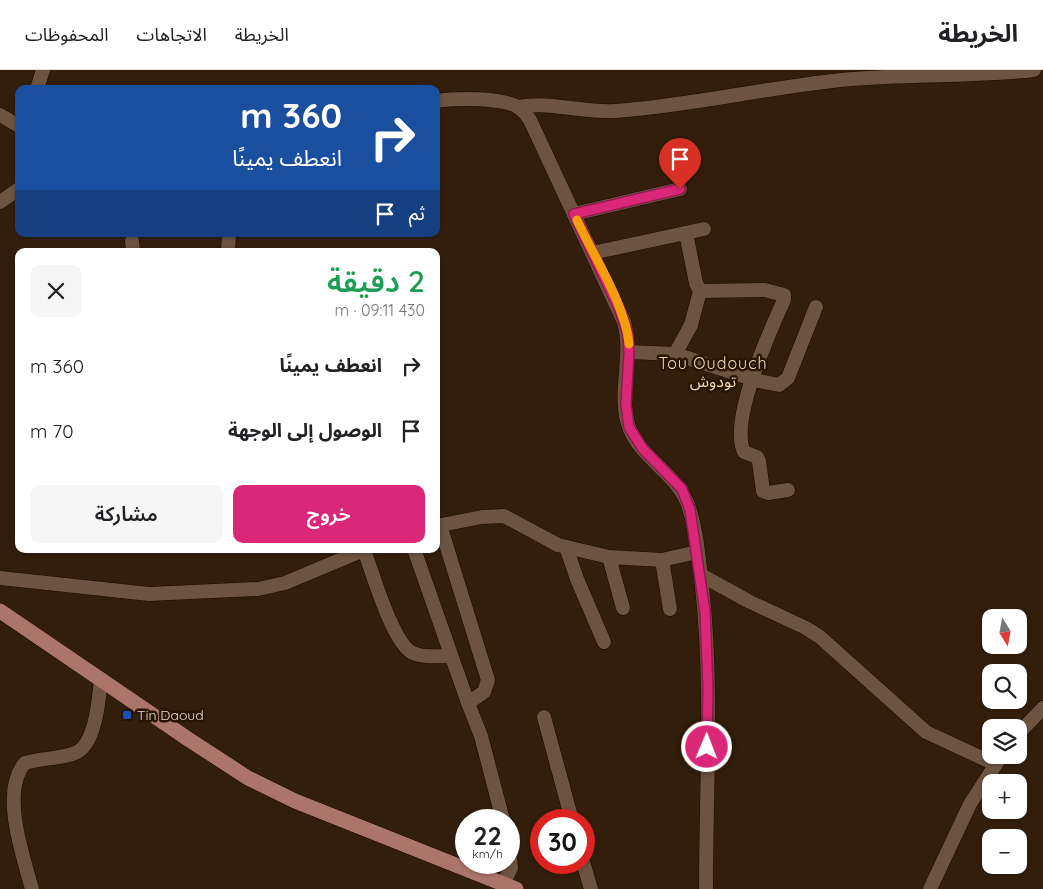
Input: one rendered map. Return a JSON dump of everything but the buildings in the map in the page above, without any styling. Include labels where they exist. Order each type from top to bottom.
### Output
[{"type":"main road","points":[[0,611],[248,778],[295,801],[510,886]]},
{"type":"street","points":[[38,85],[43,70]]},
{"type":"street","points":[[440,101],[498,102],[518,107],[539,106],[616,111],[703,102],[852,79],[1034,70]]},
{"type":"street","points":[[518,107],[535,130],[624,322],[629,352],[626,389],[629,427],[643,449],[682,489],[690,510],[705,612],[708,687],[706,889]]},
{"type":"street","points":[[0,115],[15,124]]},
{"type":"street","points":[[574,214],[680,189]]},
{"type":"street","points":[[0,202],[15,192]]},
{"type":"street","points":[[592,253],[704,229]]},
{"type":"street","points":[[675,354],[691,325],[700,291],[696,284],[686,233]]},
{"type":"street","points":[[700,291],[765,290],[781,292],[784,295],[784,300],[752,379],[742,427],[743,451],[757,457],[760,461],[761,488],[764,492],[788,490]]},
{"type":"street","points":[[629,352],[675,354],[776,385],[786,380],[816,307]]},
{"type":"street","points":[[440,526],[482,516],[504,516],[518,522],[538,536],[566,547],[609,557],[662,560],[697,552]]},
{"type":"street","points":[[440,532],[488,680],[484,692],[468,703]]},
{"type":"street","points":[[566,547],[576,579],[604,642]]},
{"type":"street","points":[[0,578],[149,594],[223,592],[258,589],[285,583],[356,553]]},
{"type":"street","points":[[366,553],[386,613],[404,646],[420,655],[451,656]]},
{"type":"street","points":[[415,553],[481,736],[500,809]]},
{"type":"street","points":[[609,557],[623,608]]},
{"type":"street","points":[[662,560],[670,609]]},
{"type":"street","points":[[701,575],[750,602],[806,628],[820,637],[926,732],[961,750],[982,756]]},
{"type":"street","points":[[32,889],[14,813],[13,791],[16,776],[25,763],[72,754],[85,746],[92,730],[101,679]]},
{"type":"street","points":[[1027,725],[1043,708]]},
{"type":"street","points":[[544,717],[569,809]]},
{"type":"street","points":[[930,889],[970,804],[995,764]]},
{"type":"street","points":[[587,874],[591,889]]},
{"type":"slow traffic","points":[[577,220],[619,308],[628,334],[629,344]]},
{"type":"place","name":"Tin Daoud","points":[[127,715]]},
{"type":"district","name":"Tou Oudouch تودوش","points":[[713,372]]},
{"type":"route","points":[[680,189],[574,214],[619,308],[628,334],[629,352],[626,404],[629,427],[643,449],[682,489],[690,510],[705,612],[708,687],[707,747]]}]
